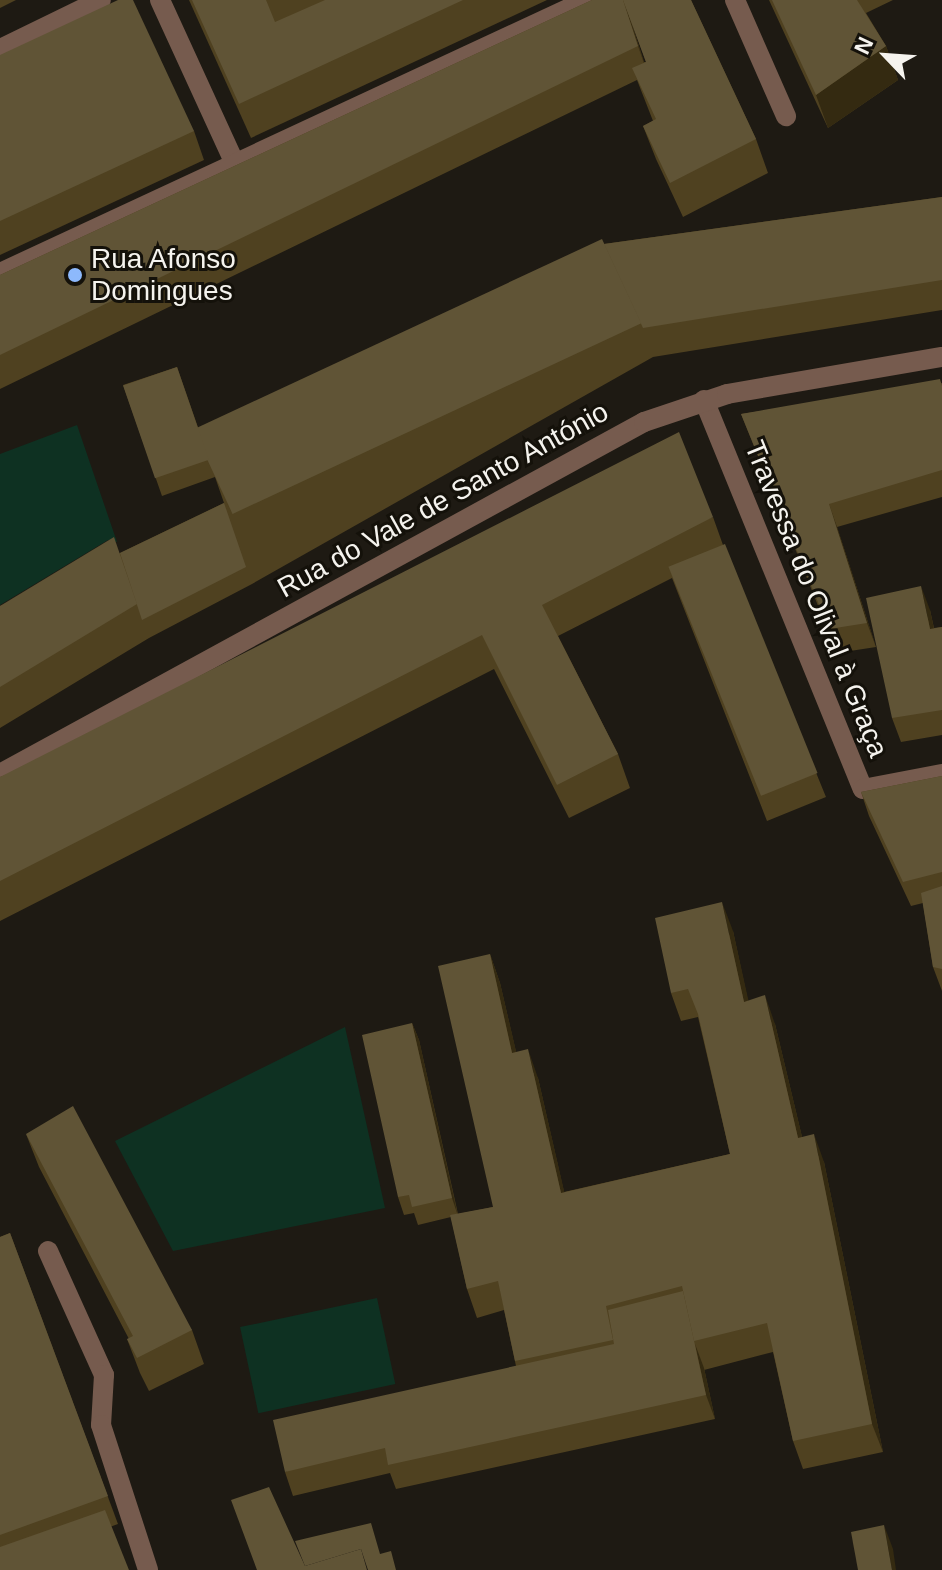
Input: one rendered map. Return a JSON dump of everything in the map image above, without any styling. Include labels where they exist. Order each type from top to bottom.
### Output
[{"type":"street","points":[[0,49],[101,0]]},
{"type":"street","points":[[160,0],[235,164]]},
{"type":"street","points":[[0,273],[587,0]]},
{"type":"street","points":[[735,0],[786,116]]},
{"type":"street","name":"Rua do Vale de Santo António","points":[[0,774],[644,422],[704,400],[942,357]]},
{"type":"street","name":"Travessa do Olival à Graça","points":[[704,400],[863,789],[942,774]]},
{"type":"street","points":[[48,1251],[104,1375],[101,1425],[148,1570]]},
{"type":"green space","points":[[77,425],[117,542],[108,540],[0,605],[0,454]]},
{"type":"green space","points":[[345,1027],[385,1208],[173,1251],[115,1141]]},
{"type":"green space","points":[[377,1298],[395,1384],[258,1413],[240,1327]]},
{"type":"building","points":[[118,0],[133,0],[194,131],[0,221],[0,55]]},
{"type":"building","points":[[192,0],[266,0],[275,22],[325,0],[463,0],[239,104]]},
{"type":"building","points":[[592,0],[623,0],[638,46],[0,355],[0,275]]},
{"type":"building","points":[[623,0],[691,0],[756,139],[670,183],[643,126],[656,119],[632,68],[646,62]]},
{"type":"building","points":[[772,0],[857,0],[886,46],[816,95]]},
{"type":"building","points":[[942,197],[942,280],[643,328],[604,244]]},
{"type":"building","points":[[602,239],[641,323],[233,514],[193,430]]},
{"type":"building","points":[[177,367],[209,460],[155,478],[123,386]]},
{"type":"building","points":[[940,379],[942,470],[829,504],[867,623],[829,629],[741,414]]},
{"type":"building","points":[[679,432],[713,517],[542,605],[618,754],[557,785],[482,635],[0,881],[0,777]]},
{"type":"building","points":[[224,503],[246,567],[142,620],[120,553]]},
{"type":"building","points":[[114,537],[137,604],[0,687],[0,606]]},
{"type":"building","points":[[725,544],[818,773],[761,796],[668,567]]},
{"type":"building","points":[[921,586],[930,629],[942,627],[942,710],[892,718],[866,598]]},
{"type":"building","points":[[942,776],[942,872],[903,882],[861,792]]},
{"type":"building","points":[[942,886],[942,969],[933,967],[921,893]]},
{"type":"building","points":[[722,902],[744,1002],[765,995],[798,1138],[814,1134],[872,1424],[793,1441],[767,1323],[694,1341],[682,1286],[606,1306],[613,1340],[515,1361],[498,1281],[467,1289],[450,1215],[493,1207],[438,966],[490,954],[512,1053],[528,1049],[561,1193],[730,1154],[698,1014],[688,989],[671,993],[655,918]]},
{"type":"building","points":[[412,1023],[452,1198],[412,1207],[409,1195],[398,1197],[362,1035]]},
{"type":"building","points":[[73,1106],[192,1330],[137,1358],[127,1339],[133,1336],[26,1134]]},
{"type":"building","points":[[10,1233],[108,1496],[0,1535],[0,1237]]},
{"type":"building","points":[[683,1291],[706,1395],[388,1465],[385,1448],[285,1472],[273,1420],[614,1344],[608,1310]]},
{"type":"building","points":[[269,1487],[305,1566],[361,1549],[367,1570],[257,1570],[231,1500]]},
{"type":"building","points":[[105,1510],[129,1570],[0,1570],[0,1547]]},
{"type":"building","points":[[371,1523],[380,1554],[391,1551],[396,1570],[368,1570],[361,1549],[305,1566],[295,1541]]},
{"type":"building","points":[[884,1525],[892,1570],[858,1570],[851,1532]]},
{"type":"place","name":"Rua Afonso Domingues","points":[[75,275]]}]
